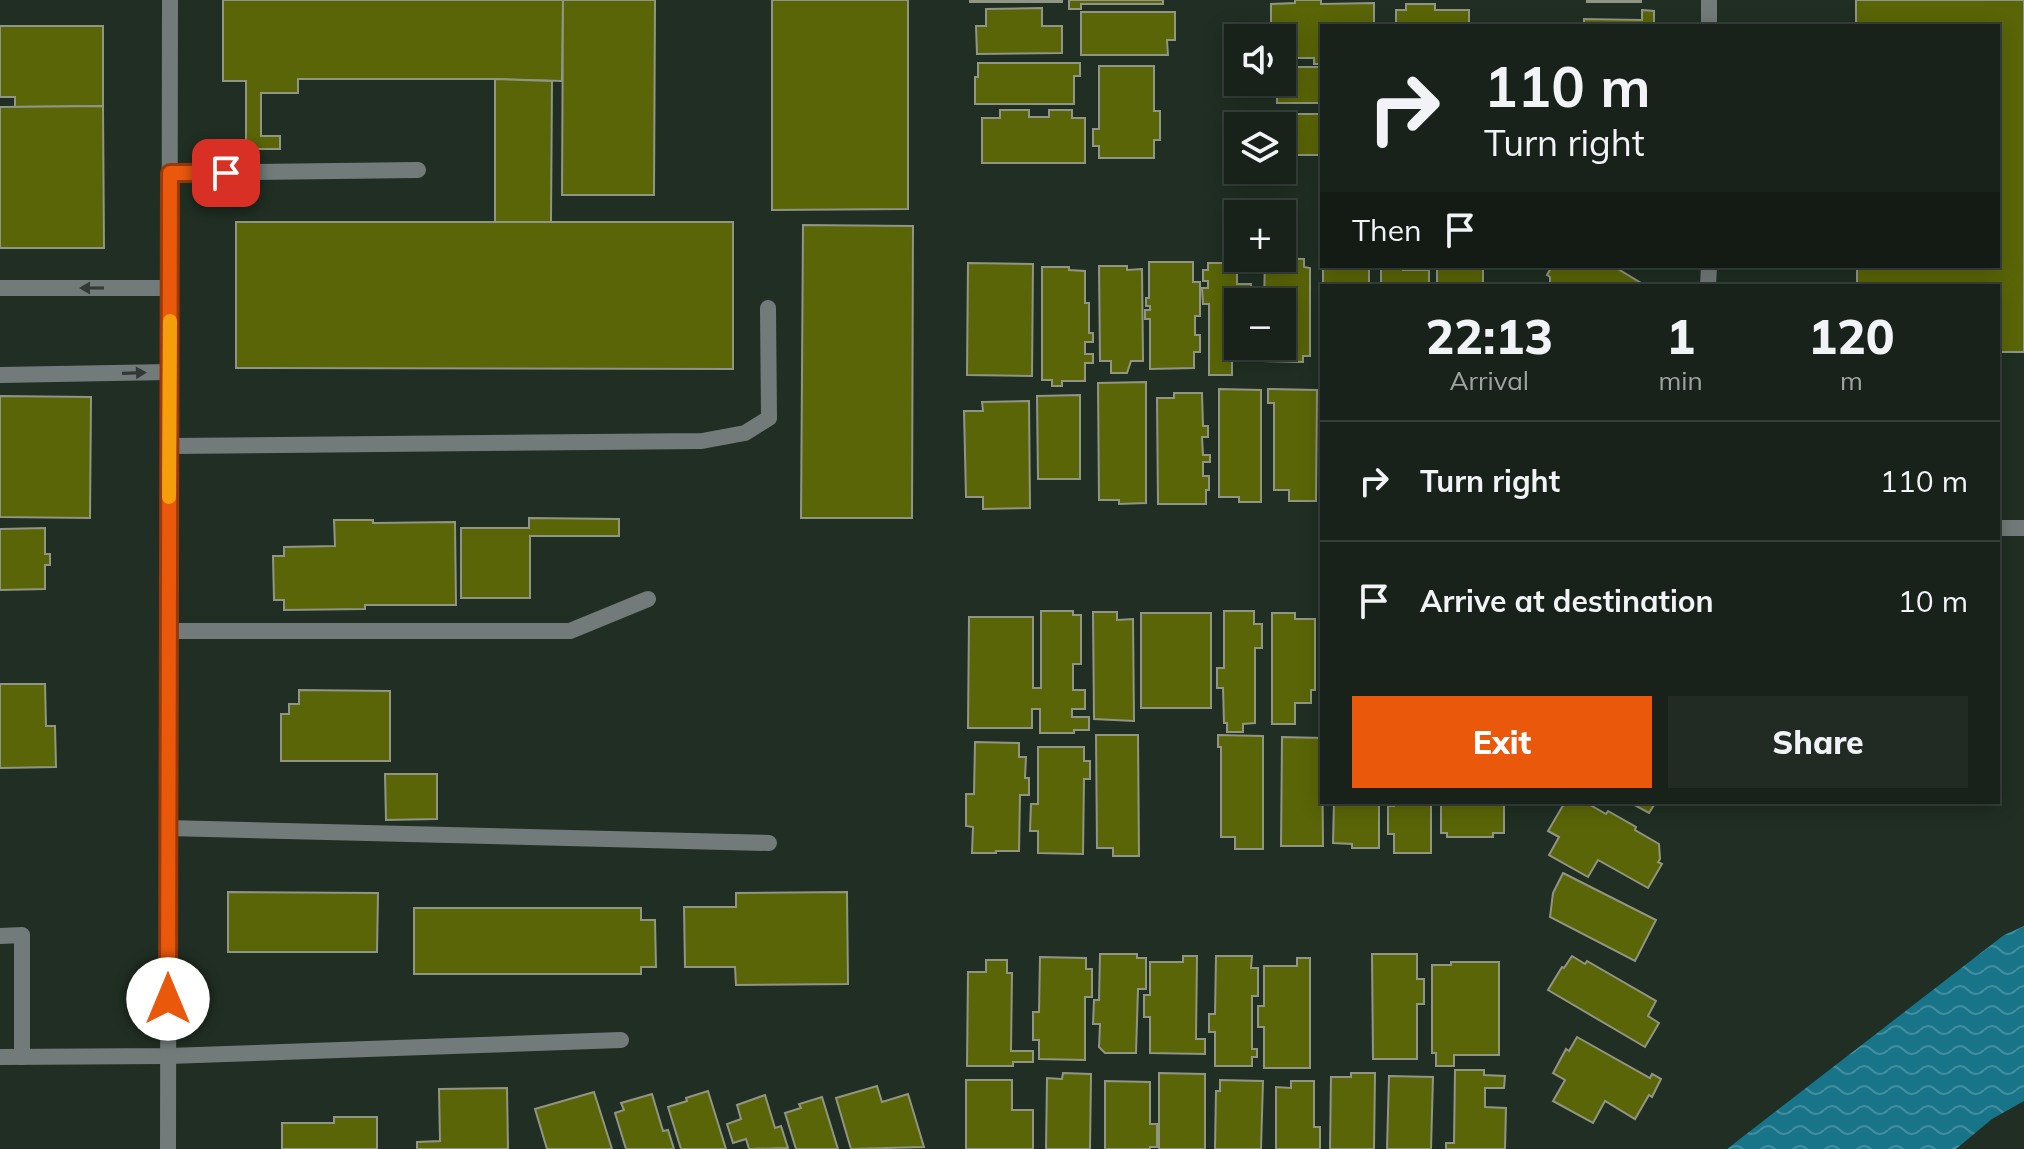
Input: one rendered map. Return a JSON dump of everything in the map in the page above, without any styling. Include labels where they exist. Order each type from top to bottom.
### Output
[{"type":"street","points":[[168,1149],[170,0]]},
{"type":"street","points":[[1709,0],[1709,24]]},
{"type":"street","points":[[170,173],[418,170]]},
{"type":"street","points":[[0,288],[170,288]]},
{"type":"street","points":[[169,446],[702,441],[745,433],[769,418],[768,308]]},
{"type":"street","points":[[0,375],[169,372]]},
{"type":"street","points":[[2000,528],[2024,528]]},
{"type":"street","points":[[169,631],[570,631],[648,599]]},
{"type":"street","points":[[168,828],[769,843]]},
{"type":"street","points":[[0,936],[22,935],[22,1057]]},
{"type":"street","points":[[0,1057],[168,1056],[621,1040]]},
{"type":"water","points":[[2024,926],[2024,1101],[1992,1119],[1956,1149],[1727,1149],[2004,935]]},
{"type":"building","points":[[223,0],[563,0],[562,81],[298,79],[298,93],[261,93],[261,136],[280,136],[280,149],[246,149],[246,81],[223,81]]},
{"type":"building","points":[[563,0],[655,0],[654,195],[562,195]]},
{"type":"building","points":[[772,0],[908,0],[908,209],[772,210]]},
{"type":"building","points":[[1062,0],[1062,2],[970,2]]},
{"type":"building","points":[[1069,0],[1163,0],[1163,4],[1081,4],[1081,9],[1069,9]]},
{"type":"building","points":[[1295,0],[1321,0],[1321,4],[1374,3],[1374,24],[1320,24],[1320,64],[1314,64],[1314,58],[1296,58],[1296,24],[1271,24],[1271,4],[1295,3]]},
{"type":"building","points":[[1641,0],[1641,2],[1587,2]]},
{"type":"building","points":[[1856,0],[2024,0],[2024,352],[2000,352],[2000,284],[1857,284],[1857,268],[2000,268],[2000,24],[1856,24]]},
{"type":"building","points":[[1406,4],[1435,4],[1435,10],[1469,10],[1469,24],[1396,24],[1396,10],[1406,10]]},
{"type":"building","points":[[1042,8],[1042,26],[1062,26],[1062,53],[977,54],[976,26],[986,26],[986,9]]},
{"type":"building","points":[[1642,10],[1654,11],[1654,24],[1584,24],[1584,19],[1642,20]]},
{"type":"building","points":[[1081,12],[1175,12],[1175,40],[1167,40],[1168,55],[1081,55]]},
{"type":"building","points":[[0,26],[103,26],[103,106],[15,107],[15,97],[0,97]]},
{"type":"building","points":[[978,63],[1080,63],[1080,76],[1074,76],[1074,104],[975,104]]},
{"type":"building","points":[[1099,66],[1154,66],[1154,111],[1160,111],[1160,140],[1154,140],[1154,158],[1099,158],[1099,146],[1093,146],[1093,129],[1099,129]]},
{"type":"building","points":[[1296,67],[1320,67],[1320,103],[1277,103],[1277,96],[1296,96]]},
{"type":"building","points":[[495,79],[552,81],[551,222],[495,222]]},
{"type":"building","points":[[103,106],[104,248],[0,248],[0,107]]},
{"type":"building","points":[[1000,110],[1029,110],[1029,117],[1049,117],[1049,110],[1072,110],[1072,118],[1085,118],[1085,163],[982,163],[982,118],[1000,118]]},
{"type":"building","points":[[1296,114],[1320,114],[1320,155],[1296,155]]},
{"type":"building","points":[[236,222],[733,222],[733,369],[236,368]]},
{"type":"building","points":[[803,225],[913,226],[912,518],[801,518]]},
{"type":"building","points":[[1296,259],[1304,259],[1304,267],[1310,268],[1310,356],[1303,356],[1303,362],[1264,361],[1296,360],[1296,288],[1264,288],[1265,272],[1296,272]]},
{"type":"building","points":[[1149,262],[1193,262],[1193,282],[1200,282],[1200,316],[1195,316],[1195,335],[1200,335],[1200,352],[1194,352],[1194,368],[1150,369],[1150,319],[1145,319],[1145,310],[1150,310],[1150,306],[1146,306],[1146,298],[1149,298]]},
{"type":"building","points":[[968,263],[1033,264],[1032,376],[967,375]]},
{"type":"building","points":[[1208,263],[1224,263],[1224,272],[1237,272],[1237,284],[1251,284],[1251,288],[1224,288],[1224,360],[1232,360],[1232,375],[1209,375],[1209,304],[1203,304],[1202,288],[1208,288],[1208,281],[1203,281],[1203,270],[1208,270]]},
{"type":"building","points":[[1099,266],[1142,269],[1143,361],[1131,361],[1127,373],[1111,373],[1111,361],[1100,361]]},
{"type":"building","points":[[1042,267],[1069,267],[1069,270],[1085,271],[1085,303],[1089,303],[1089,333],[1093,333],[1093,342],[1085,342],[1085,354],[1093,354],[1093,363],[1085,363],[1085,381],[1062,381],[1062,386],[1052,386],[1052,380],[1042,380]]},
{"type":"building","points":[[1323,268],[1369,268],[1369,284],[1323,284]]},
{"type":"building","points":[[1381,268],[1429,270],[1429,284],[1381,284]]},
{"type":"building","points":[[1437,268],[1483,268],[1483,284],[1437,284]]},
{"type":"building","points":[[1551,268],[1616,268],[1643,284],[1550,284],[1547,275]]},
{"type":"building","points":[[1146,382],[1146,503],[1119,504],[1119,500],[1099,500],[1098,383]]},
{"type":"building","points":[[1219,389],[1261,390],[1261,502],[1239,502],[1239,497],[1219,497]]},
{"type":"building","points":[[1268,389],[1317,390],[1316,501],[1289,501],[1289,490],[1274,490],[1274,403],[1268,403]]},
{"type":"building","points":[[1174,393],[1202,393],[1203,426],[1208,426],[1208,437],[1202,437],[1203,455],[1210,455],[1210,462],[1203,462],[1203,476],[1209,476],[1206,504],[1158,504],[1157,398],[1174,398]]},
{"type":"building","points":[[1080,395],[1080,479],[1038,479],[1037,396]]},
{"type":"building","points":[[0,396],[91,397],[90,518],[0,517]]},
{"type":"building","points":[[1029,401],[1030,508],[983,509],[983,497],[966,497],[964,411],[983,411],[982,402]]},
{"type":"building","points":[[529,518],[619,519],[619,536],[530,536],[530,598],[461,598],[461,528],[529,528]]},
{"type":"building","points":[[334,520],[455,522],[456,605],[365,605],[365,609],[284,610],[284,600],[274,600],[273,556],[284,556],[284,547],[335,546]]},
{"type":"building","points":[[45,528],[45,554],[50,554],[50,565],[45,565],[45,589],[0,590],[0,529]]},
{"type":"building","points":[[1041,611],[1073,611],[1073,615],[1081,615],[1081,664],[1073,664],[1073,690],[1085,690],[1085,709],[1072,709],[1072,717],[1089,717],[1089,730],[1040,733],[1040,709],[1032,709],[1032,728],[968,728],[969,617],[1033,617],[1033,688],[1041,688]]},
{"type":"building","points":[[1224,611],[1254,611],[1254,624],[1262,624],[1262,648],[1255,648],[1255,723],[1243,724],[1243,732],[1227,732],[1223,688],[1217,688],[1217,668],[1224,668]]},
{"type":"building","points":[[1093,612],[1117,612],[1117,620],[1133,619],[1134,721],[1094,719]]},
{"type":"building","points":[[1141,613],[1211,613],[1211,708],[1141,708]]},
{"type":"building","points":[[1272,613],[1295,613],[1295,619],[1315,619],[1315,690],[1311,690],[1311,703],[1295,703],[1295,724],[1272,724]]},
{"type":"building","points":[[0,684],[45,684],[46,726],[55,726],[56,767],[0,768]]},
{"type":"building","points":[[299,690],[390,691],[390,761],[281,761],[281,714],[289,714],[289,704],[299,704]]},
{"type":"building","points":[[1096,735],[1138,735],[1139,856],[1113,856],[1113,848],[1097,848]]},
{"type":"building","points":[[1218,735],[1263,736],[1263,849],[1235,849],[1235,837],[1221,837],[1221,747],[1218,747]]},
{"type":"building","points":[[1282,737],[1320,738],[1323,846],[1281,846]]},
{"type":"building","points":[[975,742],[1019,743],[1019,757],[1026,757],[1025,778],[1029,778],[1029,795],[1020,795],[1019,851],[972,853],[973,827],[966,826],[966,794],[974,794]]},
{"type":"building","points":[[1038,747],[1084,747],[1084,761],[1090,761],[1090,779],[1084,779],[1083,854],[1038,853],[1038,831],[1030,831],[1031,804],[1038,804]]},
{"type":"building","points":[[385,774],[437,774],[437,819],[386,820]]},
{"type":"building","points":[[1334,804],[1379,804],[1379,848],[1352,848],[1352,844],[1333,843]]},
{"type":"building","points":[[1431,804],[1431,853],[1394,853],[1394,834],[1388,834],[1388,806]]},
{"type":"building","points":[[1441,804],[1504,804],[1504,833],[1493,833],[1493,837],[1447,837],[1447,833],[1441,833]]},
{"type":"building","points":[[1564,804],[1588,804],[1606,814],[1608,811],[1659,844],[1658,862],[1662,864],[1648,888],[1598,860],[1588,877],[1549,855],[1559,837],[1548,831]]},
{"type":"building","points":[[1633,804],[1655,804],[1649,813]]},
{"type":"building","points":[[1563,873],[1656,920],[1635,961],[1550,917],[1553,893]]},
{"type":"building","points":[[228,892],[378,893],[377,952],[228,952]]},
{"type":"building","points":[[847,892],[848,984],[736,985],[735,967],[685,967],[684,907],[736,907],[736,893]]},
{"type":"building","points":[[414,908],[641,908],[641,920],[655,920],[656,967],[641,967],[641,974],[414,974]]},
{"type":"building","points":[[1100,954],[1137,954],[1137,958],[1146,958],[1146,989],[1138,989],[1136,1053],[1105,1053],[1099,1047],[1100,1024],[1093,1024],[1094,1000],[1099,1000]]},
{"type":"building","points":[[1372,954],[1417,954],[1417,979],[1424,979],[1424,1004],[1417,1004],[1417,1059],[1373,1059]]},
{"type":"building","points":[[1183,956],[1197,956],[1196,1039],[1205,1039],[1205,1054],[1150,1053],[1150,1017],[1144,1017],[1144,995],[1150,995],[1150,962],[1183,962]]},
{"type":"building","points":[[1216,956],[1252,956],[1251,968],[1258,968],[1258,996],[1252,996],[1252,1049],[1257,1049],[1257,1057],[1252,1057],[1252,1066],[1215,1066],[1215,1032],[1209,1032],[1209,1014],[1215,1014]]},
{"type":"building","points":[[1572,956],[1585,964],[1587,961],[1656,1001],[1648,1016],[1659,1023],[1645,1047],[1548,990]]},
{"type":"building","points":[[1040,957],[1086,958],[1086,969],[1092,969],[1092,997],[1085,997],[1085,1060],[1039,1059],[1039,1040],[1033,1040],[1033,1012],[1039,1012]]},
{"type":"building","points":[[1297,958],[1310,958],[1310,1068],[1264,1068],[1264,1027],[1258,1027],[1258,1006],[1264,1006],[1264,966],[1297,966]]},
{"type":"building","points":[[986,960],[1007,960],[1007,973],[1012,973],[1011,1051],[1033,1051],[1033,1062],[1013,1062],[1013,1066],[967,1066],[968,972],[986,972]]},
{"type":"building","points":[[1451,962],[1499,962],[1499,1055],[1454,1055],[1454,1066],[1436,1066],[1436,1053],[1432,1053],[1432,965],[1451,965]]},
{"type":"building","points":[[1577,1037],[1650,1078],[1652,1074],[1661,1079],[1635,1119],[1605,1101],[1593,1123],[1553,1101],[1565,1080],[1553,1073],[1566,1049],[1569,1051]]},
{"type":"building","points":[[1455,1070],[1484,1070],[1484,1075],[1505,1076],[1504,1088],[1485,1088],[1485,1107],[1506,1108],[1505,1149],[1446,1149],[1446,1143],[1454,1143]]},
{"type":"building","points":[[1063,1073],[1091,1074],[1090,1149],[1046,1149],[1047,1078],[1062,1079]]},
{"type":"building","points":[[1159,1073],[1205,1074],[1205,1149],[1159,1149]]},
{"type":"building","points":[[1351,1073],[1375,1073],[1374,1149],[1330,1149],[1331,1077],[1351,1077]]},
{"type":"building","points":[[1389,1076],[1433,1077],[1431,1149],[1387,1149]]},
{"type":"building","points":[[966,1080],[1012,1080],[1012,1110],[1033,1110],[1033,1149],[966,1149]]},
{"type":"building","points":[[1220,1080],[1263,1081],[1261,1149],[1215,1149],[1216,1091],[1220,1091]]},
{"type":"building","points":[[1105,1081],[1150,1082],[1150,1124],[1157,1124],[1157,1147],[1105,1149]]},
{"type":"building","points":[[1291,1081],[1314,1081],[1314,1127],[1320,1127],[1320,1149],[1276,1149],[1276,1087],[1291,1088]]},
{"type":"building","points":[[877,1086],[882,1102],[908,1094],[924,1147],[851,1149],[836,1098]]},
{"type":"building","points":[[507,1088],[508,1149],[417,1149],[417,1142],[440,1141],[439,1089]]},
{"type":"building","points":[[708,1091],[726,1149],[681,1149],[668,1107]]},
{"type":"building","points":[[594,1092],[612,1149],[547,1149],[535,1109]]},
{"type":"building","points":[[652,1094],[663,1131],[668,1130],[674,1149],[626,1149],[615,1113],[624,1110],[621,1103]]},
{"type":"building","points":[[765,1095],[775,1128],[781,1126],[788,1148],[749,1149],[746,1139],[733,1143],[727,1124],[741,1119],[737,1105]]},
{"type":"building","points":[[822,1097],[838,1149],[796,1149],[785,1113],[801,1108],[799,1104]]},
{"type":"building","points":[[334,1117],[377,1117],[377,1149],[282,1149],[282,1123],[334,1123]]},
{"type":"slow traffic","points":[[169,497],[170,321]]},
{"type":"route","points":[[168,999],[170,173],[226,173]]}]
